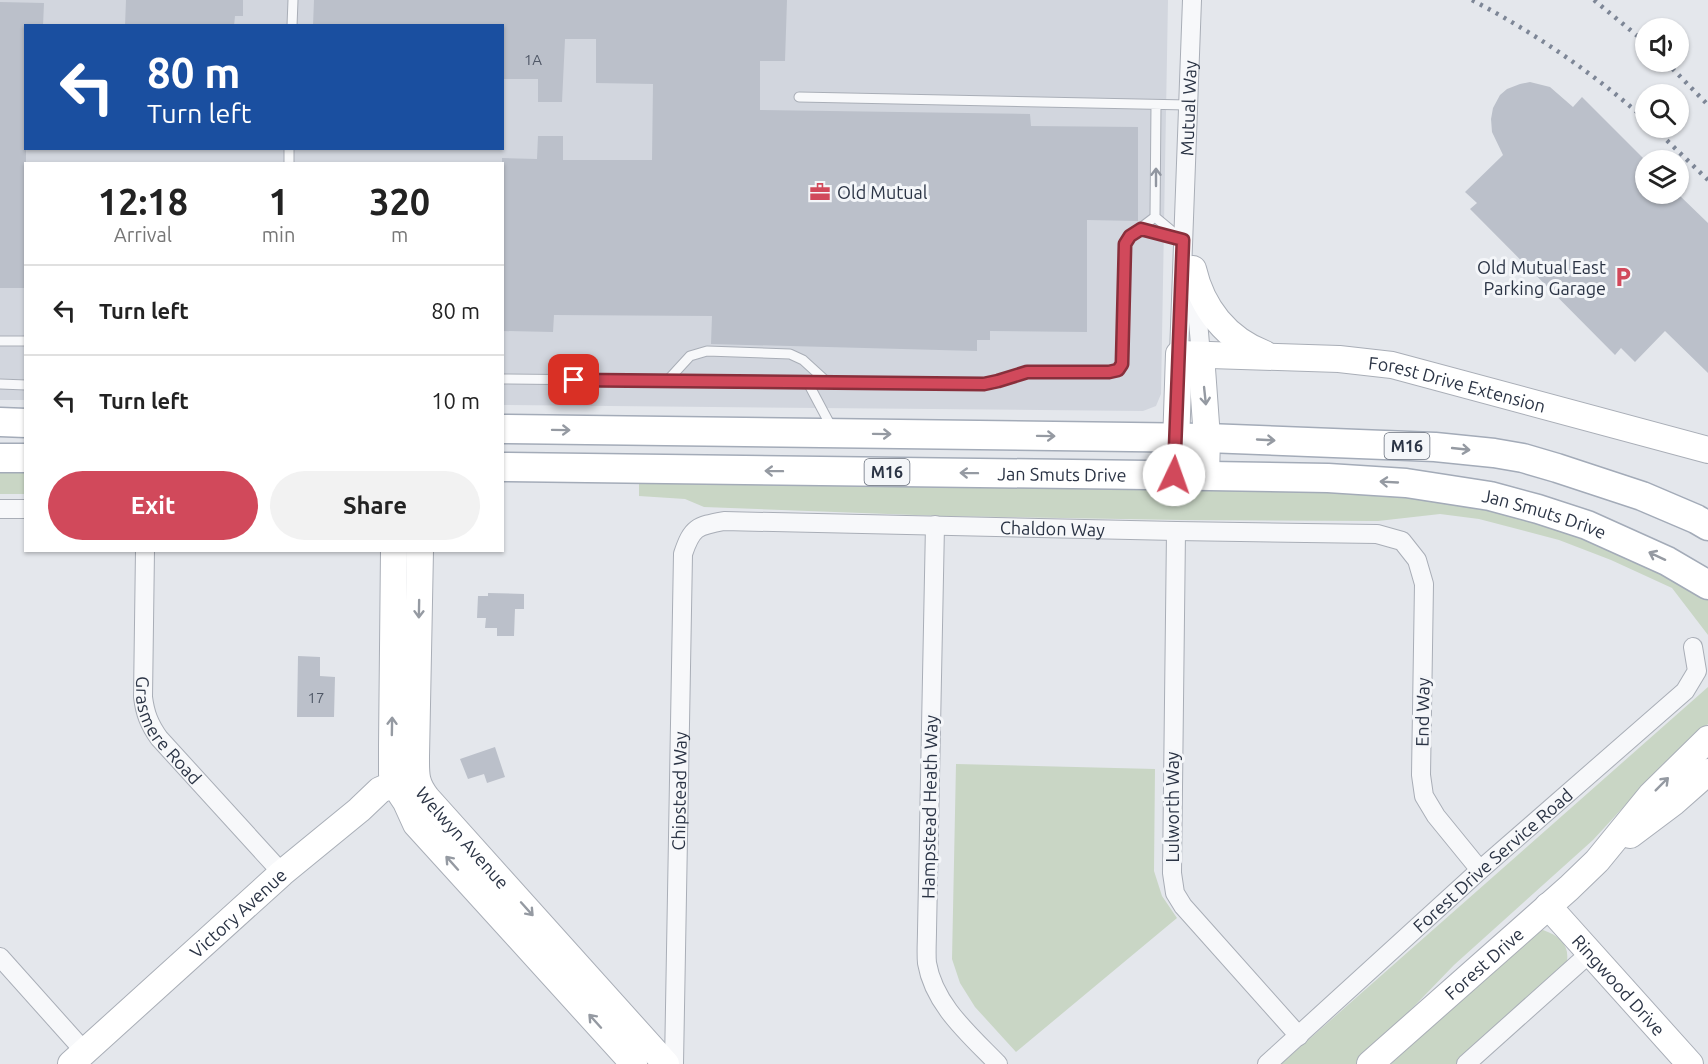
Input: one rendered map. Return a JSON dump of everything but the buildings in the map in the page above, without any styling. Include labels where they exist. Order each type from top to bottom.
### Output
[{"type":"main road","points":[[0,422],[24,423]]},
{"type":"main road","name":"Jan Smuts Drive","points":[[504,429],[1207,438],[1435,447],[1523,458],[1642,496],[1704,522]]},
{"type":"main road","points":[[0,458],[24,458]]},
{"type":"main road","name":"Jan Smuts Drive","points":[[504,467],[1174,475],[1328,478],[1406,483],[1490,496],[1587,525],[1667,561],[1708,585]]},
{"type":"street","name":"Mutual Way","points":[[1192,0],[1183,240],[1190,354],[1207,438],[1206,476]]},
{"type":"street","name":"Mutual Way","points":[[1174,475],[1176,438],[1190,354],[1193,269],[1183,215]]},
{"type":"street","points":[[1193,269],[1202,297],[1218,322],[1239,341],[1271,357]]},
{"type":"street","name":"Forest Drive Extension","points":[[1190,354],[1339,359],[1392,365],[1708,450]]},
{"type":"street","points":[[0,509],[24,509]]},
{"type":"street","name":"Chaldon Way","points":[[702,525],[724,521],[1377,534],[1402,542]]},
{"type":"street","name":"Chipstead Way","points":[[674,1064],[683,554],[689,536],[702,525]]},
{"type":"street","name":"Hampstead Heath Way","points":[[935,525],[927,963],[934,987],[951,1015],[998,1064]]},
{"type":"street","name":"Lulworth Way","points":[[1176,531],[1172,827],[1172,873],[1175,893],[1183,906],[1299,1036]]},
{"type":"street","name":"End Way","points":[[1402,542],[1417,560],[1424,584],[1421,775],[1424,796],[1436,816],[1480,870]]},
{"type":"street","name":"Grasmere Road","points":[[145,552],[143,697],[150,725],[159,738],[282,873]]},
{"type":"street","name":"Welwyn Avenue","points":[[407,559],[406,802],[416,824],[634,1064]]},
{"type":"street","name":"Forest Drive Service Road","points":[[1267,1064],[1480,870],[1685,691],[1697,671],[1693,646]]},
{"type":"street","name":"Forest Drive","points":[[1370,1064],[1569,888],[1596,861],[1651,795],[1708,739]]},
{"type":"street","name":"Forest Drive","points":[[1596,861],[1674,802],[1708,772]]},
{"type":"street","name":"Victory Avenue","points":[[78,1058],[282,873],[380,790],[405,782]]},
{"type":"street","name":"Welwyn Avenue","points":[[405,782],[427,798],[666,1064]]},
{"type":"street","points":[[359,810],[372,807],[387,808],[402,814],[416,824]]},
{"type":"street","name":"Ringwood Drive","points":[[1548,906],[1690,1064]]},
{"type":"street","points":[[1466,1064],[1590,953]]},
{"type":"street","points":[[0,957],[78,1058]]},
{"type":"lane","points":[[292,24],[293,0]]},
{"type":"lane","points":[[799,96],[1188,105]]},
{"type":"lane","points":[[504,379],[984,384],[1027,372],[1109,372],[1118,370],[1123,357],[1125,244],[1130,236],[1155,217],[1156,105]]},
{"type":"lane","points":[[1155,217],[1183,240]]},
{"type":"lane","points":[[1141,229],[1183,240]]},
{"type":"lane","points":[[0,341],[24,341]]},
{"type":"lane","points":[[668,380],[690,356],[707,351],[790,354],[802,360],[826,381]]},
{"type":"lane","points":[[807,381],[835,434]]},
{"type":"lane","points":[[0,384],[24,385]]},
{"type":"shaded area","points":[[0,0],[1168,0],[1161,394],[1156,406],[1143,411],[504,405],[504,162],[24,162],[24,400],[0,400]]},
{"type":"green space","points":[[0,472],[24,472],[24,494],[0,494]]},
{"type":"green space","points":[[639,481],[1406,493],[1584,527],[1708,589],[1708,635],[1672,588],[1611,560],[1559,540],[1479,519],[1440,514],[1378,521],[1182,520],[941,516],[704,507],[685,499],[639,496]]},
{"type":"green space","points":[[1708,687],[1708,724],[1663,764],[1593,840],[1454,965],[1357,1064],[1281,1064]]},
{"type":"green space","points":[[956,764],[1155,769],[1154,871],[1162,896],[1177,918],[1016,1052],[975,1007],[960,983],[952,959]]},
{"type":"green space","points":[[1543,930],[1556,936],[1564,944],[1567,955],[1565,969],[1460,1064],[1391,1064],[1531,931]]},
{"type":"railway","points":[[1472,0],[1563,55],[1635,111]]},
{"type":"railway","points":[[1594,0],[1635,34]]},
{"type":"railway","points":[[1676,72],[1708,105]]},
{"type":"railway","points":[[1664,138],[1708,180]]},
{"type":"place","name":"Old Mutual","points":[[820,192]]},
{"type":"place","name":"Old Mutual East Parking Garage","points":[[1623,277]]},
{"type":"route","points":[[574,380],[984,384],[1027,372],[1109,372],[1118,370],[1122,364],[1125,244],[1130,236],[1141,229],[1183,240],[1174,475]]}]
